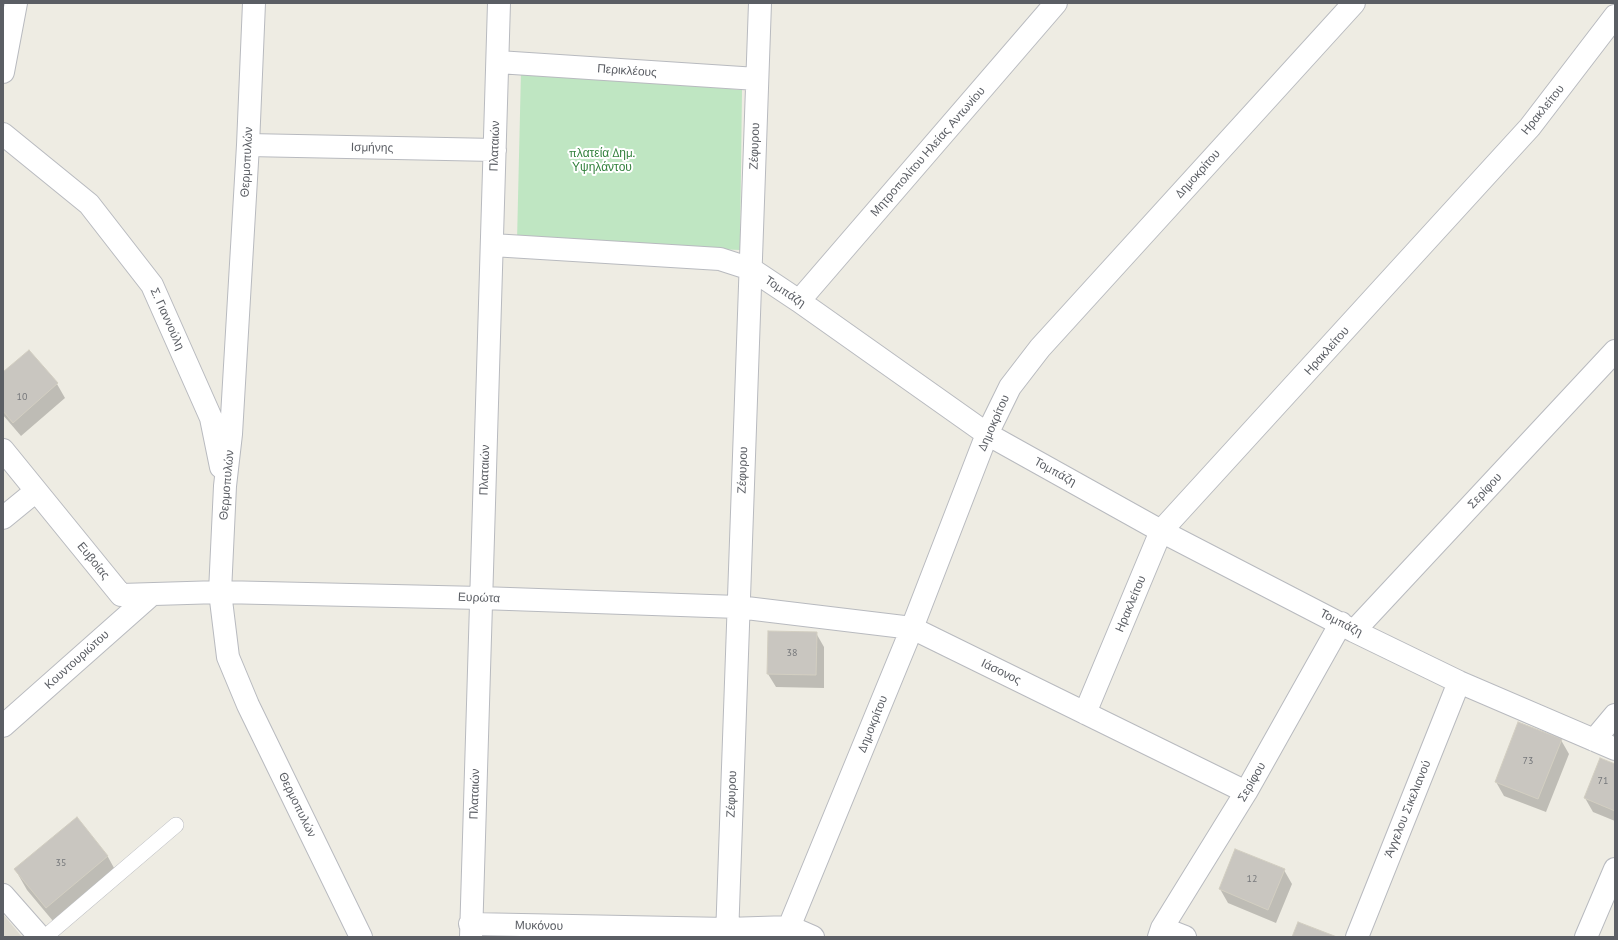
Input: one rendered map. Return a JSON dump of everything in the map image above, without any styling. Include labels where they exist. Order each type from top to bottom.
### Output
[{"type":"street","points":[[3,72],[16,3]]},
{"type":"street","name":"Θερμοπυλών","points":[[254,3],[248,145],[231,434],[225,486],[220,592],[228,657],[248,705],[361,937]]},
{"type":"street","name":"Πλαταιών","points":[[470,931],[499,3]]},
{"type":"street","name":"Ζέφυρου","points":[[727,933],[760,3]]},
{"type":"street","name":"Μητροπολίτου Ηλείας Αντωνίου","points":[[799,301],[1056,3]]},
{"type":"street","name":"Δημοκρίτου","points":[[787,932],[912,628],[988,434],[1010,387],[1040,348],[1354,3]]},
{"type":"street","name":"Ηρακλείτου","points":[[1085,713],[1161,531],[1530,127],[1614,20],[1615,16]]},
{"type":"street","name":"Περικλέους","points":[[498,62],[757,79]]},
{"type":"street","name":"Σ. Γιαννούλη","points":[[3,134],[89,204],[152,285],[211,418],[225,486]]},
{"type":"street","name":"Ισμήνης","points":[[248,145],[495,150]]},
{"type":"street","name":"Τομπάζη","points":[[492,245],[720,259],[751,269],[988,434],[1161,531],[1459,682],[1615,749]]},
{"type":"street","name":"Σερίφου","points":[[1160,932],[1348,627],[1614,353]]},
{"type":"street","name":"Ευβοίας","points":[[3,450],[120,595],[220,592]]},
{"type":"street","points":[[3,518],[36,490]]},
{"type":"street","name":"Ευρώτα","points":[[220,592],[481,598],[738,607]]},
{"type":"street","name":"Κουντουριώτου","points":[[3,726],[151,594]]},
{"type":"street","name":"Ιάσονος","points":[[738,607],[912,628],[1246,792]]},
{"type":"street","name":"Άγγελου Σικελιανού","points":[[1357,937],[1459,682]]},
{"type":"street","points":[[1594,740],[1615,715]]},
{"type":"street","points":[[1586,937],[1615,869]]},
{"type":"street","points":[[3,895],[40,937]]},
{"type":"street","name":"Μυκόνου","points":[[470,931],[787,932]]},
{"type":"street","points":[[787,932],[812,937]]},
{"type":"street","points":[[1160,932],[1185,937]]},
{"type":"lane","points":[[45,937],[176,825]]},
{"type":"shaded area","points":[[3,914],[22,937],[3,937]]},
{"type":"green space","name":"πλατεία Δημ. Υψηλάντου","points":[[521,71],[742,90],[740,250],[517,241]]},
{"type":"building","points":[[29,350],[58,383],[13,423],[3,411],[3,372]]},
{"type":"building","points":[[768,631],[817,632],[816,675],[767,674]]},
{"type":"building","points":[[1518,722],[1562,739],[1538,799],[1495,782]]},
{"type":"building","points":[[1600,758],[1615,764],[1615,811],[1584,798]]},
{"type":"building","points":[[77,817],[108,856],[46,908],[14,869]]},
{"type":"building","points":[[1235,849],[1285,869],[1268,910],[1219,889]]},
{"type":"building","points":[[1298,922],[1337,937],[1292,937]]}]
